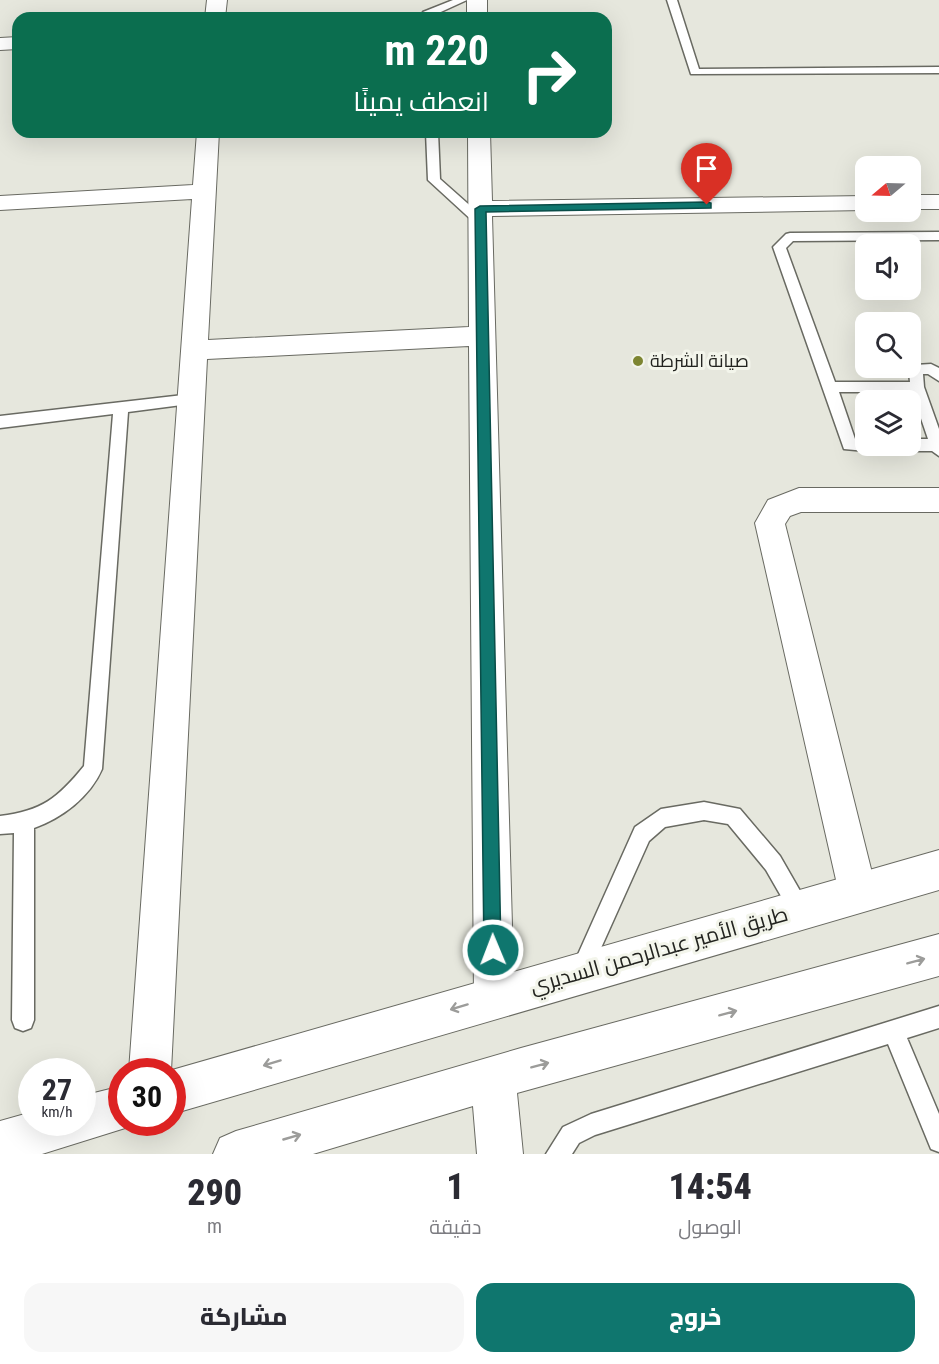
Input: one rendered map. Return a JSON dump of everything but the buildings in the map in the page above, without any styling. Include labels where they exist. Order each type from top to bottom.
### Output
[{"type":"main road","name":"طريق الأمير عبدالرحمن السديري","points":[[186,1088],[939,870]]},
{"type":"main road","points":[[236,1154],[493,1078],[939,955]]},
{"type":"main road","points":[[493,1078],[500,1154]]},
{"type":"main road","points":[[0,1144],[27,1136]]},
{"type":"street","points":[[151,1058],[208,138]]},
{"type":"street","points":[[479,138],[494,997]]},
{"type":"street","points":[[0,203],[205,191]]},
{"type":"street","points":[[921,202],[939,202]]},
{"type":"street","points":[[480,215],[855,203]]},
{"type":"street","points":[[195,350],[482,336]]},
{"type":"street","points":[[858,893],[770,523],[779,508],[799,500],[939,500]]},
{"type":"lane","points":[[432,12],[462,0]]},
{"type":"lane","points":[[672,0],[695,72],[939,70]]},
{"type":"lane","points":[[680,24],[693,24]]},
{"type":"lane","points":[[687,48],[701,48]]},
{"type":"lane","points":[[432,138],[435,180],[480,215]]},
{"type":"lane","points":[[855,445],[849,445],[779,247],[790,237],[939,236]]},
{"type":"lane","points":[[921,446],[938,447],[917,387],[916,372],[920,369],[931,369],[939,376]]},
{"type":"lane","points":[[830,387],[917,387]]},
{"type":"lane","points":[[0,422],[192,399]]},
{"type":"lane","points":[[0,825],[24,823],[49,814],[74,793],[93,769],[121,408]]},
{"type":"lane","points":[[580,972],[642,834],[661,818],[704,811],[733,816],[772,863],[800,910]]},
{"type":"lane","points":[[23,1020],[24,823]]},
{"type":"lane","points":[[558,1154],[571,1135],[591,1125],[939,1017]]},
{"type":"lane","points":[[894,1032],[939,1140]]},
{"type":"place","name":"صيانة الشرطة","points":[[638,361]]},
{"type":"route","points":[[493,950],[480,209],[707,205]]}]
